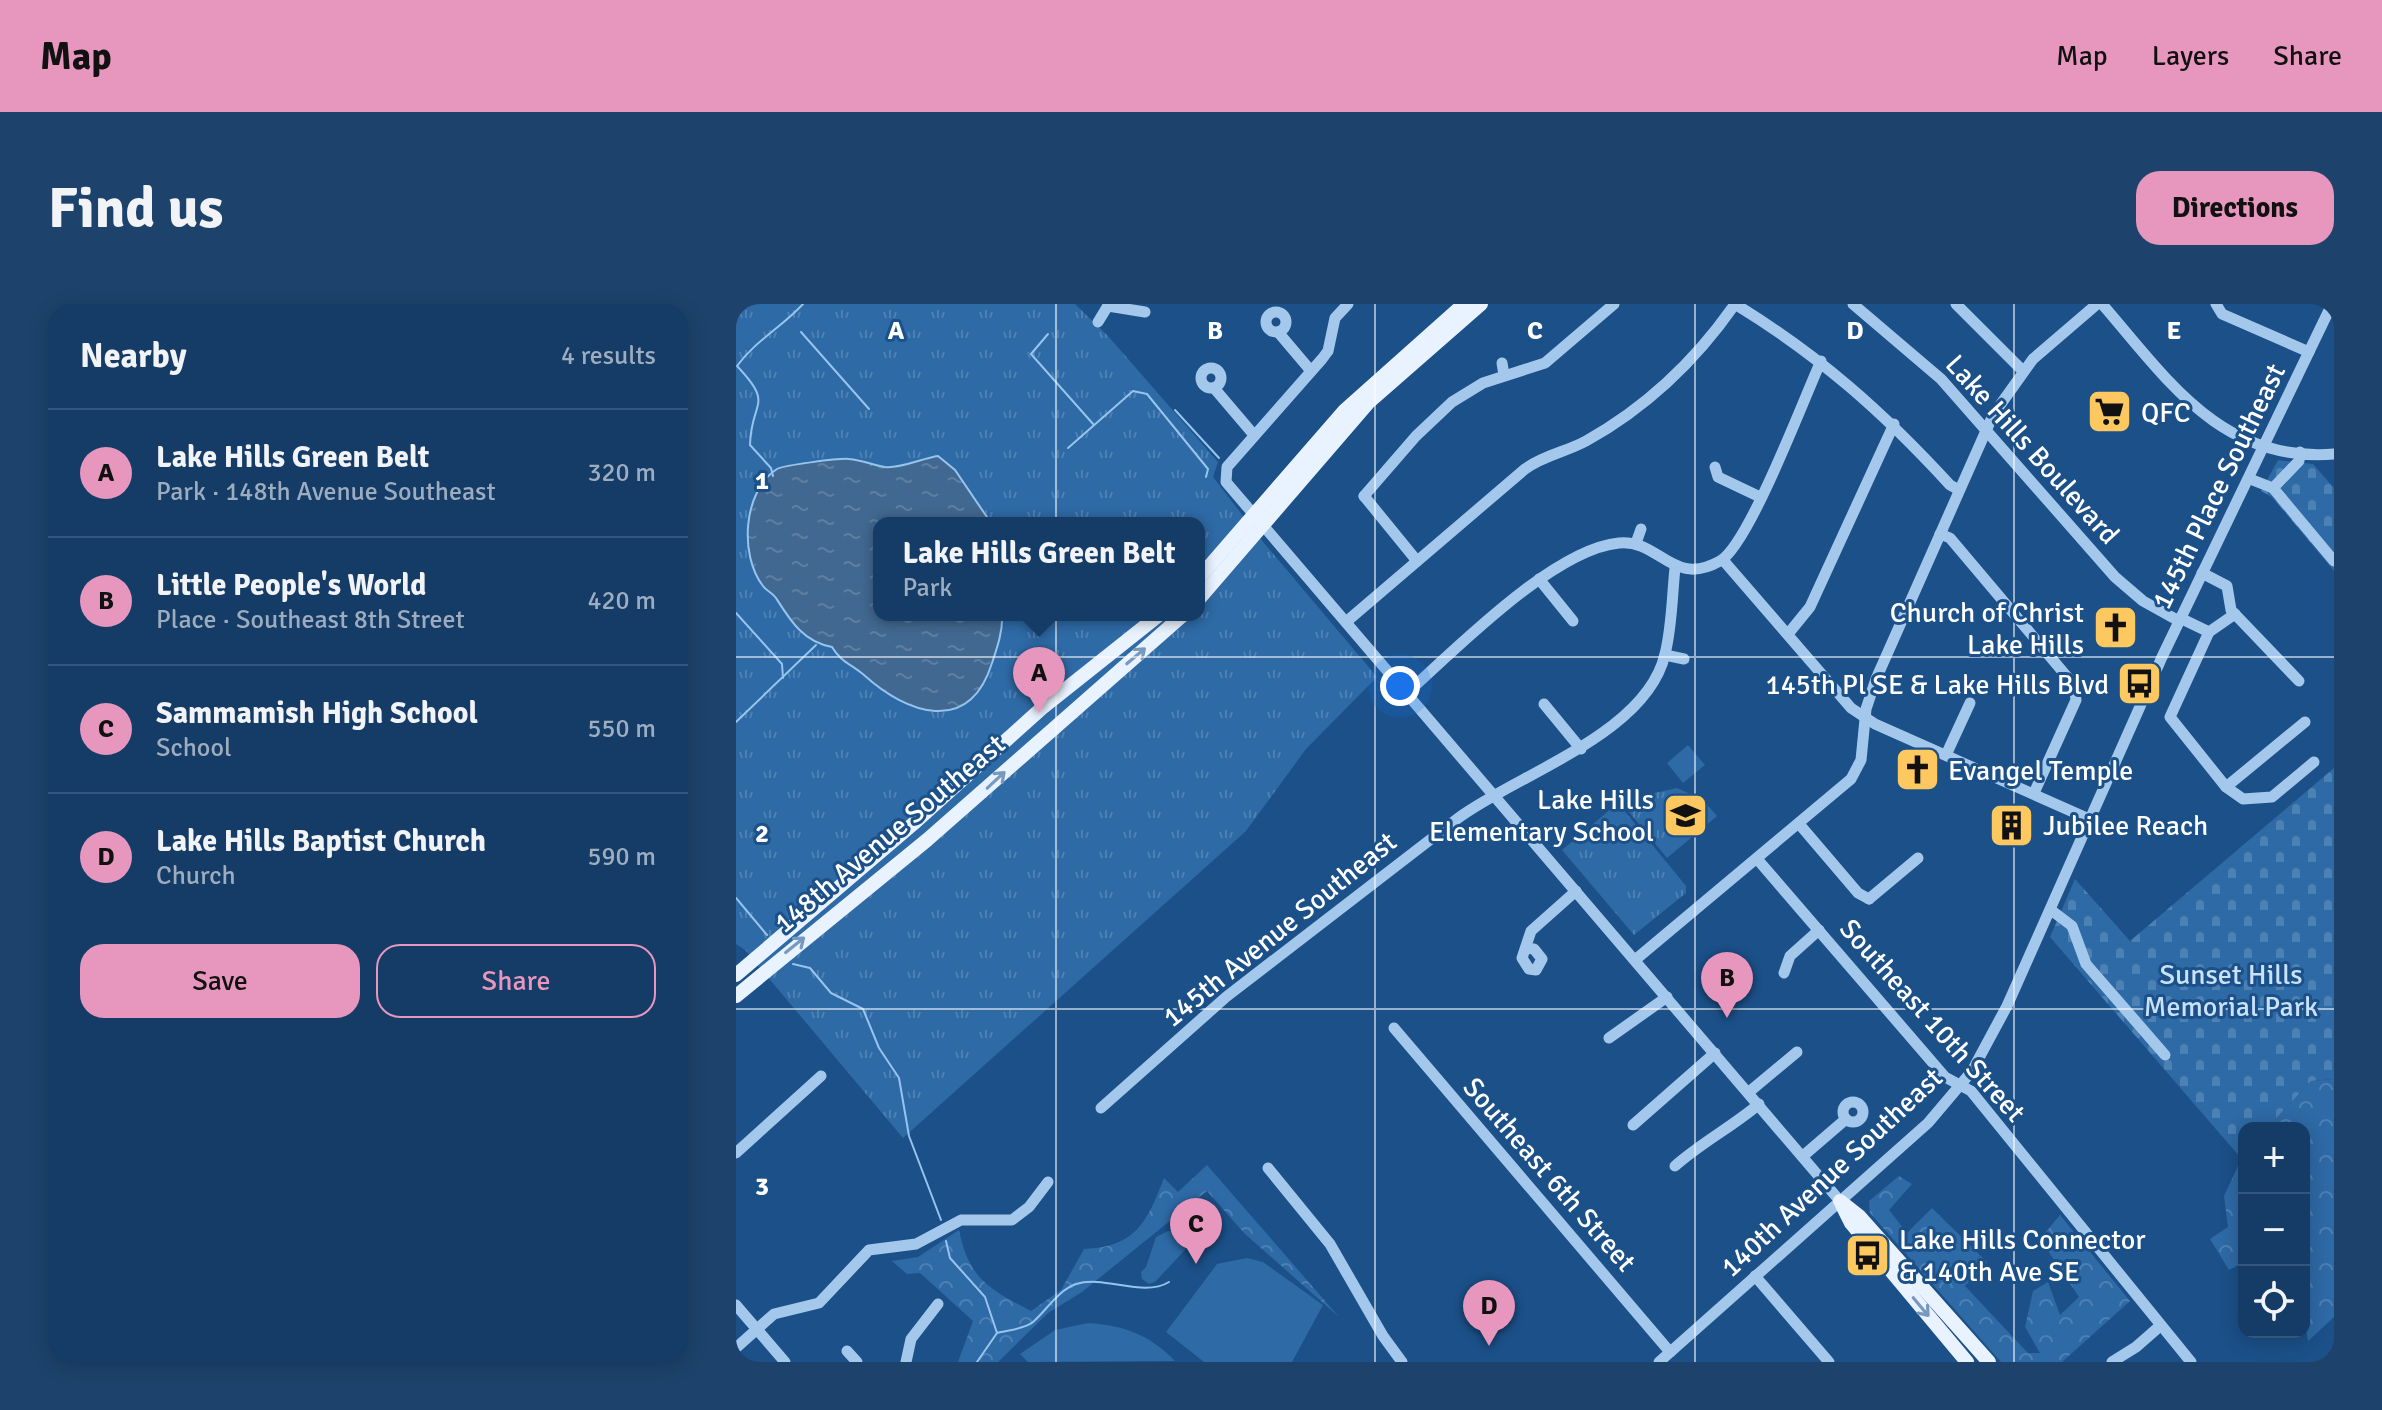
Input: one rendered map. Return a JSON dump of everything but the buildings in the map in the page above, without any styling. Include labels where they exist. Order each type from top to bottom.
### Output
[{"type":"main road","points":[[1205,591],[1344,411],[1464,304]]},
{"type":"main road","points":[[1205,572],[1369,402],[1481,304]]},
{"type":"main road","name":"148th Avenue Southeast","points":[[736,975],[1089,670],[1151,621]]},
{"type":"main road","name":"148th Avenue Southeast","points":[[736,996],[966,807],[1176,621]]},
{"type":"main road","points":[[1088,696],[1080,692],[1078,683],[1089,670]]},
{"type":"main road","points":[[864,865],[875,871],[869,885]]},
{"type":"main road","points":[[1840,1201],[1851,1223],[1967,1362]]},
{"type":"main road","points":[[1840,1201],[1859,1216],[1989,1362]]},
{"type":"street","points":[[1348,304],[1335,318],[1328,351],[1254,435],[1225,474],[1226,482],[1840,1201]]},
{"type":"street","points":[[1417,561],[1361,496],[1428,423],[1463,396],[1503,369],[1545,363],[1614,304]]},
{"type":"street","points":[[1346,622],[1535,462],[1590,439],[1693,361],[1735,304],[1821,361],[1894,424],[1950,485],[1959,490]]},
{"type":"street","name":"Lake Hills Boulevard","points":[[1853,304],[1919,358],[1988,429],[2115,577],[2143,601],[2209,632]]},
{"type":"street","points":[[1956,304],[2023,371]]},
{"type":"street","points":[[1635,960],[1800,825],[1855,773],[1863,749],[1866,718],[1876,679],[1988,429],[2023,371],[2099,304],[2201,414],[2236,437],[2265,446],[2334,454]]},
{"type":"street","name":"145th Place Southeast","points":[[2051,910],[2180,620],[2332,304]]},
{"type":"street","points":[[1098,322],[1109,305],[1145,312]]},
{"type":"street","points":[[2216,305],[2222,314],[2309,352]]},
{"type":"street","points":[[1278,332],[1311,371]]},
{"type":"street","points":[[1407,693],[1539,579],[1578,554],[1608,545],[1636,543],[1675,568],[1694,569],[1723,560],[1746,528],[1821,361]]},
{"type":"street","points":[[1214,388],[1254,435]]},
{"type":"street","points":[[1788,634],[1810,607],[1894,424]]},
{"type":"street","points":[[2273,488],[2299,461],[2300,452]]},
{"type":"street","points":[[1715,467],[1718,477],[1760,497]]},
{"type":"street","points":[[2250,479],[2273,488],[2334,561]]},
{"type":"street","points":[[1636,543],[1641,529]]},
{"type":"street","points":[[1940,534],[1950,538],[2069,676],[2076,692],[2034,793]]},
{"type":"street","points":[[1723,560],[1851,708],[1866,718],[2089,819]]},
{"type":"street","points":[[1675,568],[1665,655],[1684,659]]},
{"type":"street","points":[[2202,573],[2227,586],[2235,614],[2299,681]]},
{"type":"street","points":[[1539,579],[1573,621]]},
{"type":"street","points":[[2235,614],[2209,632],[2170,717],[2226,787],[2243,799],[2272,797],[2314,762]]},
{"type":"street","name":"145th Avenue Southeast","points":[[1101,1108],[1226,997],[1493,793],[1581,749],[1641,698],[1665,655]]},
{"type":"street","points":[[1946,755],[1970,703]]},
{"type":"street","points":[[1544,704],[1581,749]]},
{"type":"street","points":[[2226,787],[2305,722]]},
{"type":"street","points":[[1800,825],[1858,893],[1870,902],[1918,858]]},
{"type":"street","name":"Southeast 10th Street","points":[[1758,860],[1945,1077],[1972,1093],[2191,1362]]},
{"type":"street","points":[[1526,948],[1531,931],[1576,891]]},
{"type":"street","points":[[2051,910],[2072,926],[2086,964],[2165,1055]]},
{"type":"street","name":"140th Avenue Southeast","points":[[1659,1362],[1928,1123],[1961,1086],[1997,1029],[2051,910]]},
{"type":"street","points":[[1784,973],[1790,956],[1819,930]]},
{"type":"street","points":[[1609,1038],[1667,997]]},
{"type":"street","name":"Southeast 6th Street","points":[[1394,1028],[1670,1352]]},
{"type":"street","points":[[1749,1092],[1797,1052]]},
{"type":"street","points":[[1633,1125],[1715,1053]]},
{"type":"street","points":[[736,1153],[821,1076]]},
{"type":"street","points":[[1675,1166],[1698,1145],[1733,1127],[1759,1104]]},
{"type":"street","points":[[1803,1156],[1846,1119]]},
{"type":"street","points":[[1268,1168],[1330,1244],[1391,1350],[1402,1362]]},
{"type":"street","points":[[736,1348],[780,1312],[819,1303],[869,1250],[916,1244],[961,1220],[1012,1220],[1029,1207],[1048,1182]]},
{"type":"street","points":[[1755,1276],[1829,1362]]},
{"type":"street","points":[[906,1362],[911,1339],[938,1304]]},
{"type":"street","points":[[736,1305],[785,1362]]},
{"type":"street","points":[[2112,1362],[2160,1326]]},
{"type":"street","points":[[847,1351],[857,1362]]},
{"type":"green space","points":[[736,304],[1075,304],[1108,336],[1218,462],[1213,477],[1264,543],[1377,677],[1306,749],[1246,831],[903,1138],[745,950],[736,944]]},
{"type":"green space","points":[[2278,460],[2313,464],[2334,488],[2334,571],[2272,497],[2261,491]]},
{"type":"green space","points":[[1688,745],[1705,765],[1683,783],[1667,763]]},
{"type":"green space","name":"Sunset Hills Memorial Park","points":[[2334,768],[2334,1079],[2311,1081],[2273,1122],[2238,1122],[2238,1155],[2050,937],[2075,879],[2130,941]]},
{"type":"green space","points":[[1677,788],[1703,800],[1717,816],[1667,858],[1629,812],[1650,794]]},
{"type":"green space","points":[[1618,803],[1686,886],[1686,893],[1634,935],[1562,850]]},
{"type":"green space","points":[[2334,1079],[2334,1317],[2308,1341],[2310,1122],[2273,1122],[2311,1081]]},
{"type":"green space","points":[[1207,1165],[1339,1317],[1244,1233],[1207,1191],[1082,1292],[1048,1313],[998,1362],[958,1362],[973,1321],[920,1273],[907,1274],[892,1261],[918,1257],[959,1230],[969,1260],[983,1281],[1031,1311],[1061,1290],[1084,1249],[1116,1243],[1137,1229],[1152,1207],[1164,1178],[1178,1192]]},
{"type":"green space","points":[[2238,1166],[2238,1265],[2229,1270],[2210,1239],[2228,1227],[2224,1196]]},
{"type":"green space","points":[[1899,1176],[1912,1184],[1889,1210],[1907,1233],[1932,1208],[1987,1262],[1965,1286],[2028,1353],[2040,1353],[2025,1327],[2033,1291],[2048,1282],[2060,1315],[2079,1297],[2040,1239],[2060,1215],[2130,1301],[2062,1362],[2001,1362],[1870,1213],[1869,1201]]},
{"type":"green space","points":[[1168,1231],[1180,1231],[1186,1249],[1155,1282],[1149,1284],[1142,1279],[1141,1272],[1146,1267],[1156,1237]]},
{"type":"green space","points":[[1247,1258],[1263,1262],[1323,1305],[1292,1362],[1204,1362],[1166,1332],[1217,1264]]},
{"type":"green space","points":[[1088,1323],[1136,1333],[1156,1344],[1175,1361],[1028,1362],[1020,1354],[1055,1330]]},
{"type":"water","points":[[938,456],[955,470],[987,517],[873,517],[873,621],[1002,621],[996,651],[982,686],[968,701],[953,709],[936,711],[917,708],[899,700],[842,659],[832,647],[805,635],[763,586],[750,558],[748,524],[751,508],[757,492],[777,469],[844,459],[891,467]]},
{"type":"waterway","points":[[773,476],[771,468],[750,445],[758,397],[749,379],[737,366],[803,304]]},
{"type":"waterway","points":[[801,332],[869,409]]},
{"type":"waterway","points":[[1048,334],[1031,354],[1094,425]]},
{"type":"waterway","points":[[1068,448],[1133,391],[1147,394],[1208,469],[1206,477]]},
{"type":"waterway","points":[[1175,410],[1219,458]]},
{"type":"waterway","points":[[736,613],[782,664],[783,678]]},
{"type":"waterway","points":[[736,722],[816,645]]},
{"type":"waterway","points":[[736,898],[767,935]]},
{"type":"waterway","points":[[793,964],[810,968],[831,993],[863,1009],[879,1048],[899,1078],[909,1136],[941,1220]]},
{"type":"waterway","points":[[946,1241],[950,1258],[985,1297],[997,1333],[1030,1324],[1058,1296],[1076,1284],[1099,1282],[1148,1288],[1169,1282]]},
{"type":"waterway","points":[[977,1362],[997,1333]]},
{"type":"place","name":"QFC","points":[[2110,412]]},
{"type":"place","name":"Church of Christ Lake Hills","points":[[2115,628]]},
{"type":"place","name":"145th Pl SE & Lake Hills Blvd","points":[[2140,684]]},
{"type":"place","name":"Lake Hills Green Belt","points":[[1039,713]]},
{"type":"place","name":"Evangel Temple","points":[[1917,770]]},
{"type":"place","name":"Lake Hills Elementary School","points":[[1685,815]]},
{"type":"place","name":"Jubilee Reach","points":[[2012,825]]},
{"type":"place","name":"Little People's World","points":[[1727,1018]]},
{"type":"place","name":"Lake Hills Connector & 140th Ave SE","points":[[1868,1255]]},
{"type":"place","name":"Sammamish High School","points":[[1196,1264]]},
{"type":"place","name":"Lake Hills Baptist Church","points":[[1489,1346]]}]
